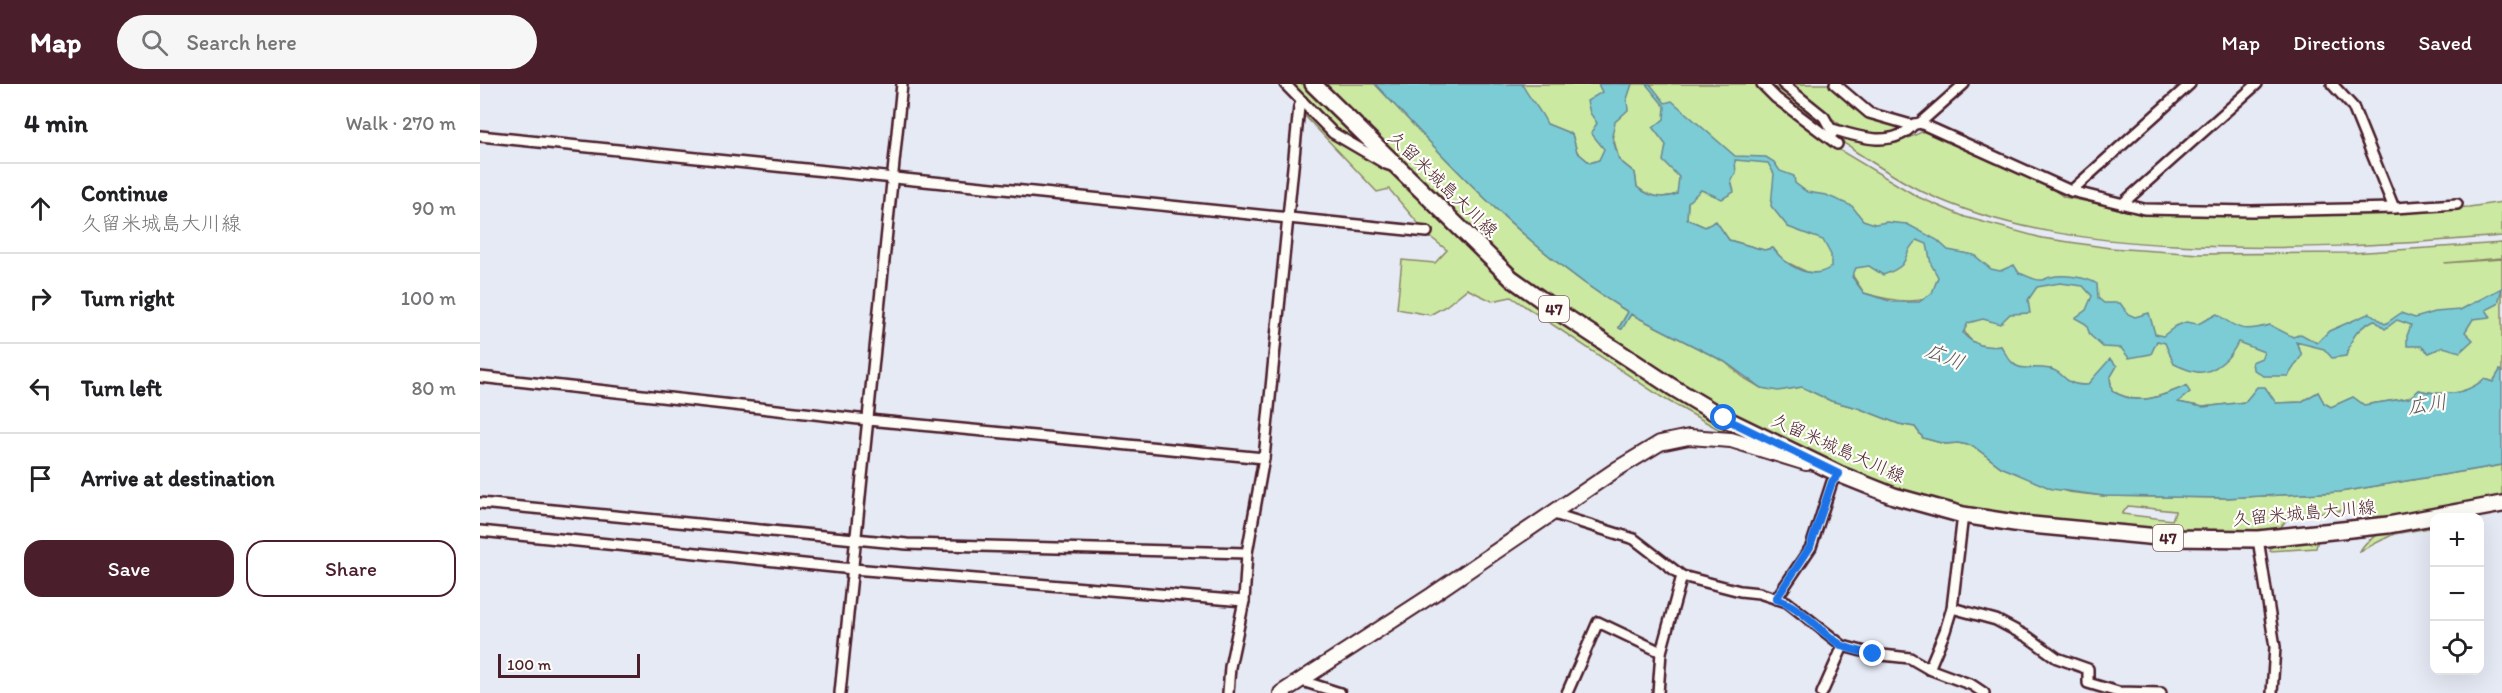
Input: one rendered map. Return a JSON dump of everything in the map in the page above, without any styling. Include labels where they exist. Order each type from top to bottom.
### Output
[{"type":"main road","name":"久留米城島大川線","points":[[1313,84],[1511,278],[1560,313],[1672,387],[1724,418],[1839,474],[1894,496],[1963,515],[2097,533],[2169,538],[2258,539],[2388,525],[2502,504]]},
{"type":"street","points":[[840,693],[902,84]]},
{"type":"street","points":[[1285,84],[1333,133],[1386,164],[1397,166]]},
{"type":"street","points":[[1762,84],[1776,98],[1837,144],[1832,129],[1824,117],[1783,84]]},
{"type":"street","points":[[1835,84],[1869,113],[1911,125],[1917,124],[2071,191],[2144,209],[2252,212],[2457,204]]},
{"type":"street","points":[[1832,129],[1856,136],[1891,139],[1907,133],[1964,84]]},
{"type":"street","points":[[2071,191],[2190,84]]},
{"type":"street","points":[[2122,204],[2257,84]]},
{"type":"street","points":[[2332,84],[2353,107],[2394,208]]},
{"type":"street","points":[[1228,693],[1230,667],[1244,601],[1247,553],[1264,458],[1302,101]]},
{"type":"street","points":[[480,136],[1427,232]]},
{"type":"street","points":[[480,377],[868,420],[1264,458]]},
{"type":"street","points":[[1281,693],[1554,514],[1617,469],[1660,443],[1689,437],[1731,440],[1839,474],[1832,482],[1810,547],[1776,599]]},
{"type":"street","points":[[480,503],[856,541],[1247,553]]},
{"type":"street","points":[[1554,514],[1634,539],[1682,576],[1787,602],[1843,646],[1873,654],[1910,658],[1929,669],[1972,685],[1984,693]]},
{"type":"street","points":[[1929,669],[1952,608],[1963,515]]},
{"type":"street","points":[[480,531],[853,567],[1244,601]]},
{"type":"street","points":[[2258,539],[2276,647],[2272,693]]},
{"type":"street","points":[[1658,693],[1661,652],[1682,576]]},
{"type":"street","points":[[1952,608],[1996,620],[2028,637],[2057,658],[2088,669],[2088,683],[2118,692],[2161,693]]},
{"type":"street","points":[[1567,693],[1598,622],[1661,652]]},
{"type":"street","points":[[1822,693],[1843,646]]},
{"type":"street","points":[[1299,680],[1340,693]]},
{"type":"green space","points":[[1288,84],[1305,84],[1383,161],[1335,131]]},
{"type":"green space","points":[[1323,84],[1375,84],[1463,177],[1525,236],[1592,289],[1628,312],[1619,327],[1621,329],[1631,314],[1725,362],[1744,378],[1761,388],[1782,390],[1802,387],[1831,401],[1858,408],[1899,424],[1915,427],[1923,438],[1945,444],[1958,443],[1973,446],[2001,467],[2068,492],[2104,496],[2225,498],[2340,492],[2502,465],[2502,496],[2375,521],[2360,509],[2290,515],[2278,531],[2114,529],[1999,517],[1901,492],[1802,449],[1689,391],[1590,327],[1501,261]],"holes":[[[2128,506],[2175,511],[2172,520],[2122,514]]]},
{"type":"green space","points":[[1511,84],[1609,84],[1605,149],[1599,160],[1590,163],[1577,152],[1572,134],[1547,124]]},
{"type":"green space","points":[[1619,84],[1757,84],[1841,151],[1918,197],[1965,217],[2042,238],[2110,248],[2200,254],[2352,253],[2502,243],[2502,258],[2444,263],[2502,259],[2502,372],[2500,371],[2493,382],[2484,379],[2462,391],[2436,393],[2419,390],[2409,398],[2364,405],[2353,397],[2331,407],[2324,403],[2318,392],[2301,402],[2276,403],[2257,388],[2245,402],[2203,407],[2178,402],[2186,386],[2149,399],[2131,399],[2112,391],[2110,378],[2095,377],[2087,385],[2071,385],[2052,369],[2020,369],[2008,359],[2001,346],[1978,345],[1965,333],[1956,293],[1900,301],[1864,293],[1823,230],[1837,263],[1824,273],[1809,273],[1782,260],[1773,248],[1764,250],[1729,240],[1716,222],[1705,227],[1687,219],[1688,202],[1685,177],[1677,194],[1671,196],[1651,195],[1637,187],[1635,173],[1619,160],[1608,117]]},
{"type":"green space","points":[[1767,84],[1777,84],[1825,123],[1825,127],[1818,126]]},
{"type":"green space","points":[[1787,84],[1828,84],[1867,117],[1904,129],[1903,132],[1882,136],[1850,132]]},
{"type":"green space","points":[[1306,110],[1330,134],[1394,173],[1520,292],[1772,445],[1720,430],[1663,398],[1511,297],[1492,301],[1467,289],[1446,306],[1430,315],[1397,309],[1402,260],[1435,263],[1447,250],[1429,236],[1389,189],[1377,192],[1303,114]]},
{"type":"green space","points":[[1926,130],[2044,183],[2064,197],[2120,208],[2394,211],[2469,207],[2502,202],[2502,236],[2380,244],[2216,247],[2143,243],[2078,236],[2015,224],[1953,205],[1896,177],[1853,150],[1842,140],[1888,144]]},
{"type":"green space","points":[[2430,523],[2430,528],[2394,534],[2360,551],[2373,537],[2404,527]]},
{"type":"green space","points":[[2318,539],[2316,548],[2270,551],[2272,543]]},
{"type":"water","name":"広川","points":[[1375,84],[1522,84],[1547,124],[1572,134],[1577,152],[1590,163],[1599,160],[1604,149],[1591,133],[1597,123],[1590,113],[1587,101],[1602,92],[1598,84],[1632,84],[1627,99],[1628,110],[1615,122],[1612,136],[1619,160],[1635,173],[1637,187],[1651,195],[1666,197],[1677,194],[1679,177],[1663,161],[1666,145],[1653,128],[1664,119],[1665,107],[1646,84],[1650,84],[1665,103],[1672,101],[1735,156],[1766,157],[1774,162],[1780,171],[1794,176],[1795,183],[1807,192],[1826,195],[1852,206],[1863,220],[1875,224],[1887,222],[1907,224],[1937,240],[1948,250],[1974,255],[1991,269],[2000,271],[2014,265],[2019,273],[2036,280],[2068,276],[2093,282],[2097,284],[2098,298],[2104,303],[2120,303],[2128,314],[2135,317],[2149,313],[2155,334],[2163,336],[2176,326],[2186,322],[2198,324],[2217,314],[2242,328],[2270,325],[2293,337],[2301,334],[2317,343],[2329,331],[2370,313],[2385,324],[2401,313],[2415,318],[2435,312],[2460,310],[2502,288],[2498,304],[2486,310],[2491,317],[2473,319],[2465,332],[2473,340],[2460,352],[2443,347],[2429,353],[2421,346],[2407,346],[2407,336],[2411,325],[2397,320],[2385,329],[2374,320],[2356,334],[2346,356],[2332,358],[2324,349],[2296,342],[2302,355],[2288,376],[2263,376],[2253,369],[2252,362],[2262,358],[2264,352],[2238,342],[2232,353],[2222,363],[2204,372],[2191,371],[2174,364],[2165,343],[2157,341],[2151,354],[2129,358],[2121,348],[2103,347],[2090,335],[2086,324],[2075,318],[2086,310],[2092,296],[2083,286],[2060,283],[2037,287],[2028,300],[2030,313],[2010,314],[2000,324],[1983,319],[1968,323],[1963,333],[1980,344],[2001,346],[2012,362],[2021,368],[2050,369],[2072,383],[2087,385],[2110,359],[2117,366],[2110,378],[2112,391],[2132,399],[2149,399],[2186,386],[2190,392],[2178,402],[2203,407],[2245,402],[2257,387],[2265,387],[2276,403],[2301,402],[2318,392],[2324,403],[2331,407],[2353,397],[2364,405],[2409,398],[2419,390],[2436,393],[2462,391],[2484,379],[2493,382],[2500,370],[2502,372],[2502,465],[2340,492],[2225,498],[2104,496],[2052,489],[2001,467],[1973,446],[1958,443],[1945,444],[1923,438],[1915,427],[1899,424],[1858,408],[1831,401],[1802,387],[1778,391],[1761,388],[1725,362],[1631,314],[1622,329],[1619,328],[1628,312],[1592,289],[1525,236],[1463,177]],"holes":[[[1735,160],[1768,163],[1774,174],[1771,206],[1788,227],[1823,240],[1831,255],[1831,267],[1815,273],[1799,270],[1784,260],[1773,248],[1764,250],[1729,240],[1716,221],[1705,227],[1687,219],[1688,202],[1701,190],[1722,199],[1734,192],[1731,180],[1736,174]],[[1917,240],[1927,244],[1931,264],[1938,277],[1932,293],[1919,302],[1893,302],[1864,293],[1852,277],[1856,268],[1869,266],[1883,275],[1893,271],[1900,267],[1911,246]]]},
{"type":"route","points":[[1724,418],[1798,452],[1839,474],[1832,482],[1817,530],[1806,555],[1776,599],[1787,602],[1800,611],[1821,631],[1843,646],[1873,654]]}]
